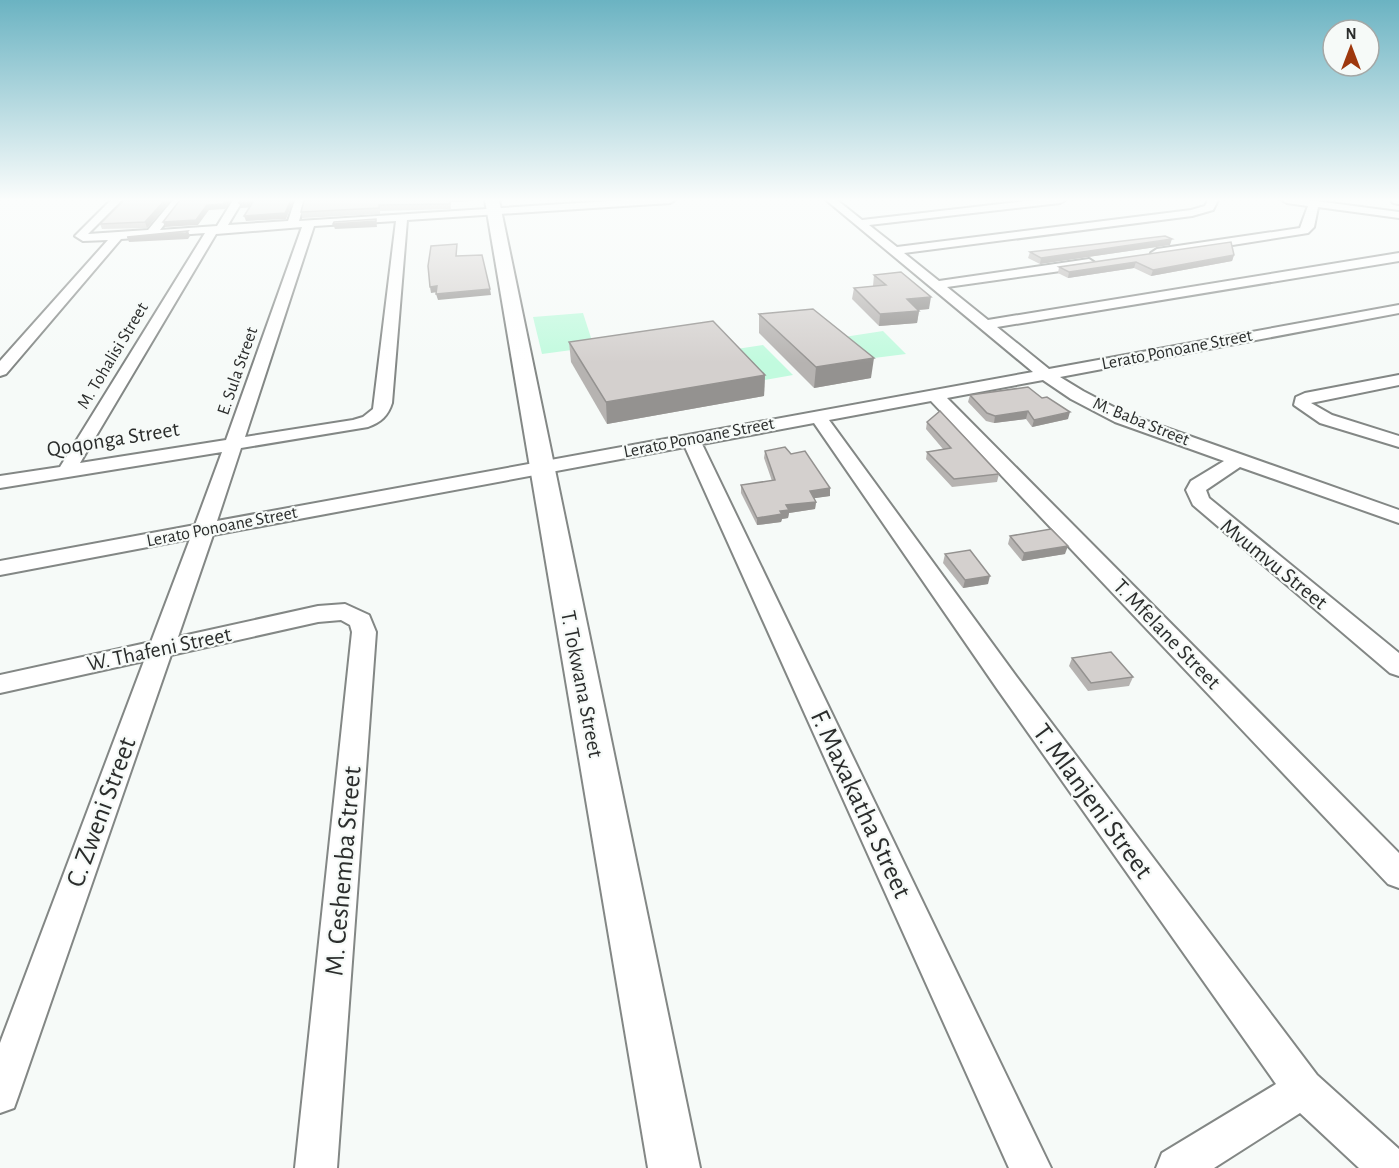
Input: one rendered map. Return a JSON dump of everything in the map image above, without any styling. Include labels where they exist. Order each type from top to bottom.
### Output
[{"type":"street","points":[[0,371],[102,255]]},
{"type":"street","name":"M. Tohalisi Street","points":[[67,470],[201,255]]},
{"type":"street","name":"E. Sula Street","points":[[204,530],[298,255]]},
{"type":"street","name":"Qoqonga Street","points":[[0,482],[360,423],[380,415],[384,403],[398,255]]},
{"type":"street","name":"T. Tokwana Street","points":[[502,255],[674,1168]]},
{"type":"street","name":"M. Baba Street","points":[[900,255],[1047,375],[1077,395],[1121,418],[1399,517]]},
{"type":"street","points":[[986,325],[1399,257]]},
{"type":"street","points":[[937,285],[1106,261]]},
{"type":"street","name":"Lerato Ponoane Street","points":[[0,568],[1399,309]]},
{"type":"street","points":[[1399,380],[1311,397],[1302,401],[1302,405],[1326,419],[1399,442]]},
{"type":"street","name":"T. Mfelane Street","points":[[935,395],[1399,874]]},
{"type":"street","name":"T. Mlanjeni Street","points":[[818,416],[1007,683],[1303,1089],[1389,1168]]},
{"type":"street","name":"F. Maxakatha Street","points":[[691,440],[1030,1168]]},
{"type":"street","name":"Mvumvu Street","points":[[1238,460],[1198,485],[1196,490],[1200,501],[1399,667]]},
{"type":"street","name":"C. Zweni Street","points":[[0,1094],[204,530]]},
{"type":"street","name":"M. Ceshemba Street","points":[[316,1168],[364,632],[361,621],[354,615],[333,612],[318,614]]},
{"type":"street","name":"W. Thafeni Street","points":[[0,684],[318,614]]},
{"type":"street","points":[[1177,1168],[1303,1089]]},
{"type":"green space","points":[[583,313],[594,347],[542,354],[533,317]]},
{"type":"green space","points":[[883,331],[906,354],[842,362],[818,341]]},
{"type":"green space","points":[[763,345],[793,375],[759,381],[730,350]]},
{"type":"building","points":[[430,255],[482,255],[490,289],[436,294],[437,286],[430,287],[428,266]]},
{"type":"building","points":[[1035,255],[1065,255],[1041,258]]},
{"type":"building","points":[[1145,255],[1234,255],[1153,270],[1136,262],[1069,272],[1059,267]]},
{"type":"building","points":[[901,272],[931,297],[907,299],[919,311],[880,314],[854,288],[886,285],[874,275]]},
{"type":"building","points":[[813,309],[874,358],[816,367],[759,314]]},
{"type":"building","points":[[713,321],[765,375],[606,402],[569,342]]},
{"type":"building","points":[[1028,387],[1042,398],[1047,397],[1070,412],[1034,420],[1028,411],[995,416],[987,413],[970,395]]},
{"type":"building","points":[[940,411],[999,474],[954,479],[927,452],[951,448],[927,422]]},
{"type":"building","points":[[785,447],[791,454],[805,451],[830,488],[810,491],[816,502],[786,505],[789,510],[780,511],[782,514],[757,518],[741,485],[775,480],[765,451]]},
{"type":"building","points":[[1051,529],[1068,546],[1024,553],[1010,536]]},
{"type":"building","points":[[970,550],[990,576],[965,580],[945,554]]},
{"type":"building","points":[[1111,652],[1133,677],[1091,683],[1072,658]]}]
